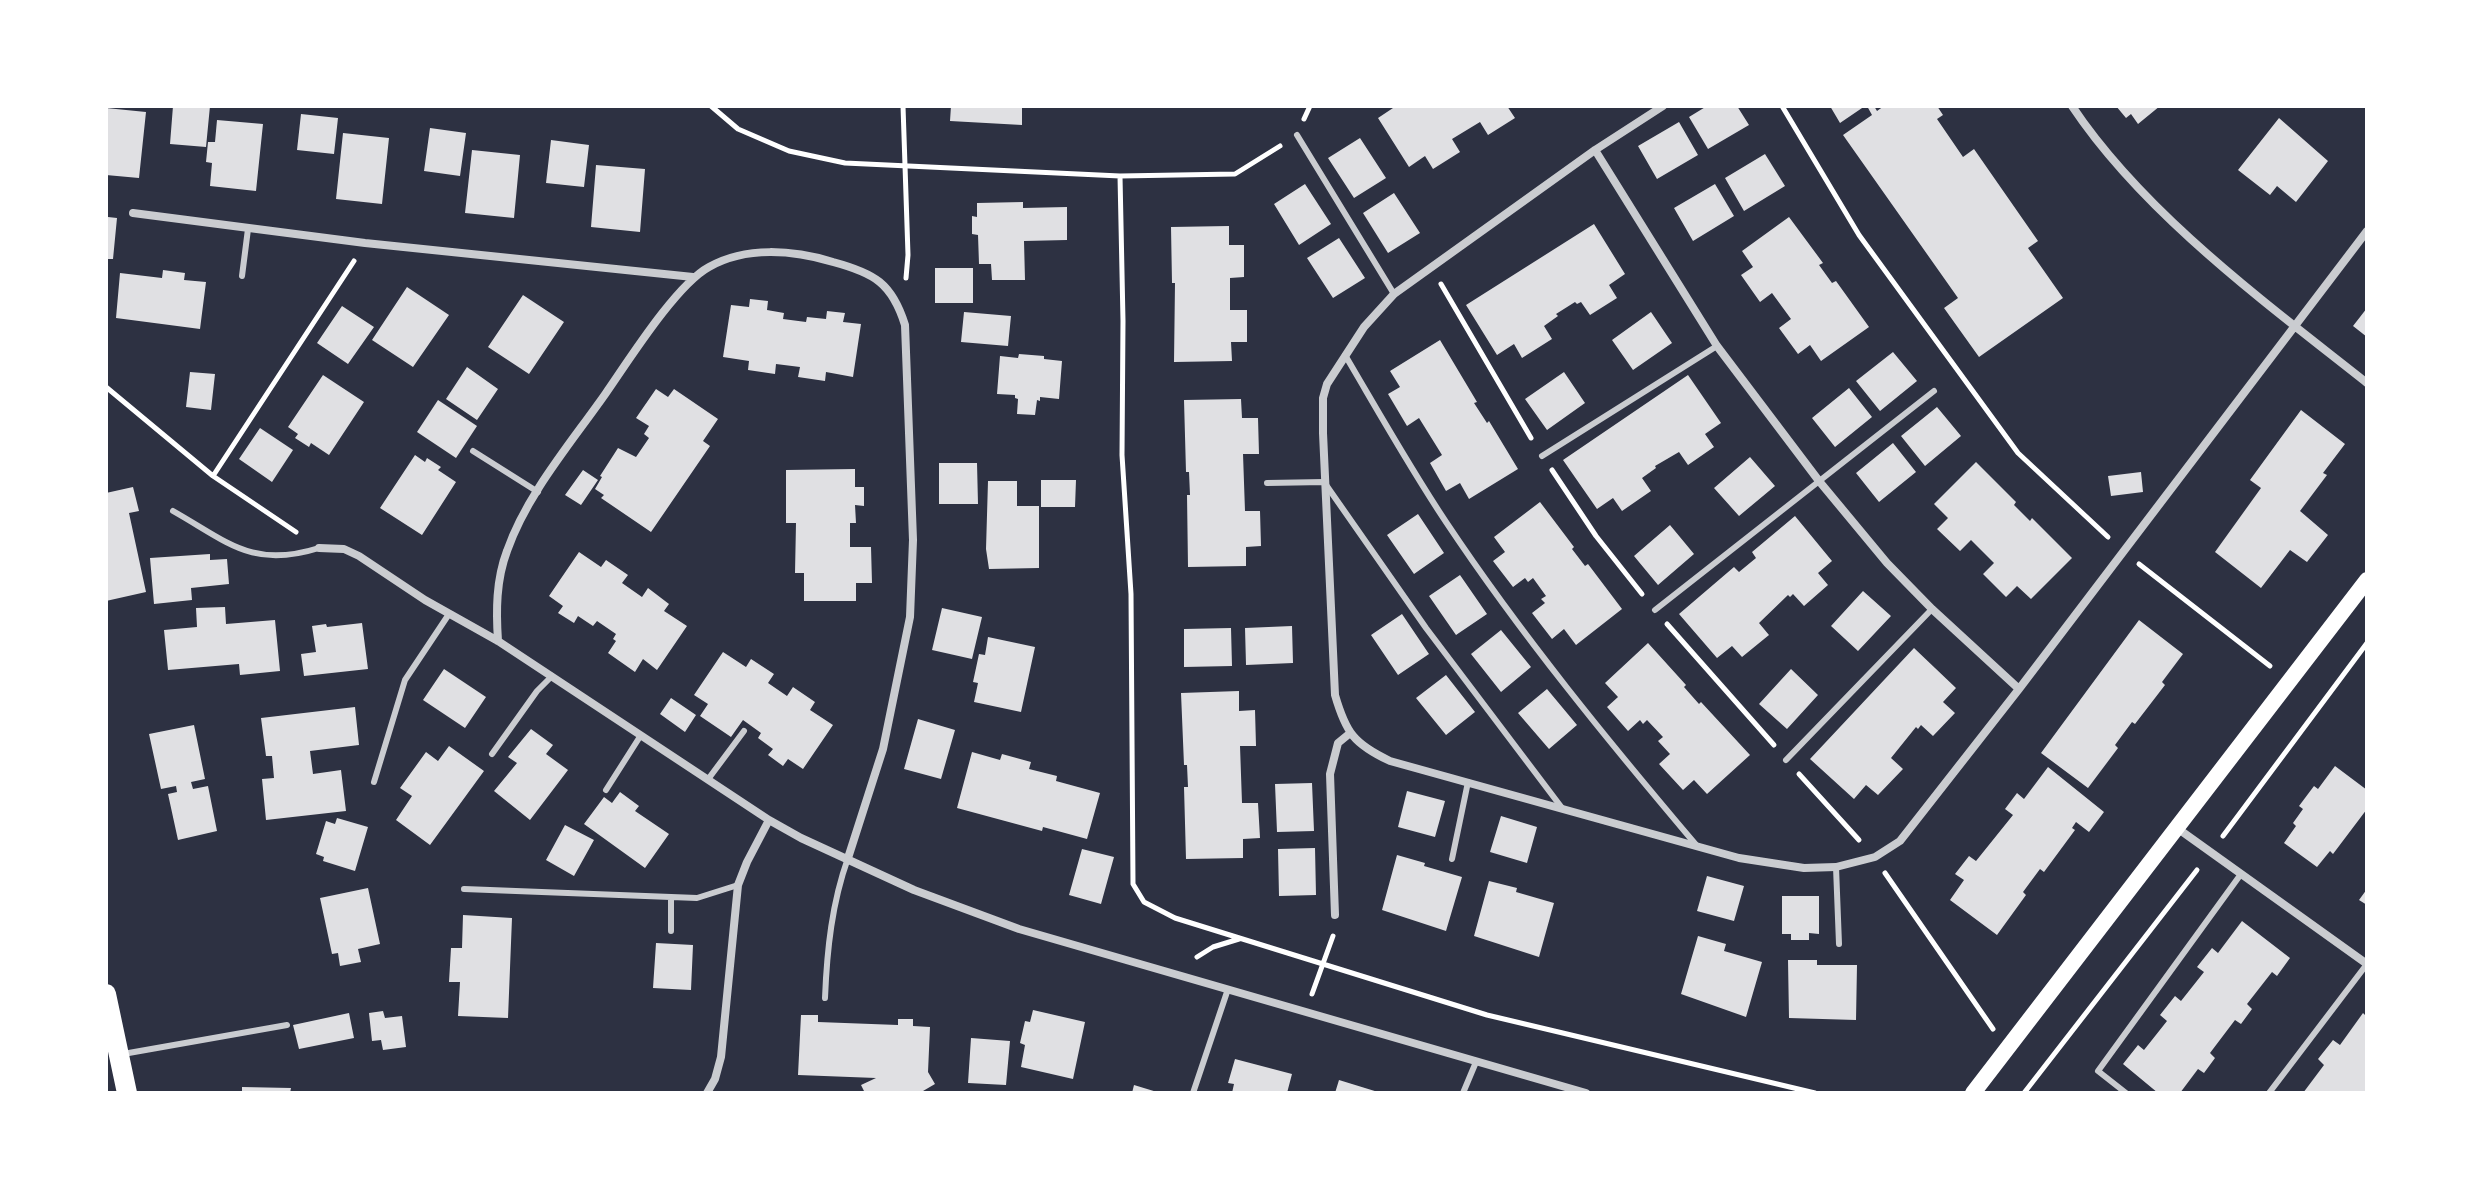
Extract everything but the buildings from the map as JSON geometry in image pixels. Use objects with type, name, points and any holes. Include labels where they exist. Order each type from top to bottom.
[{"type":"main road","points":[[1973,1093],[2367,580]]},
{"type":"main road","points":[[106,994],[127,1093]]},
{"type":"street","points":[[1663,106],[1595,150],[1394,294],[1364,327],[1327,384],[1323,398],[1324,482],[1335,695],[1349,734],[1362,746],[1390,761],[1739,858],[1804,868],[1836,867],[1875,857],[1894,846],[1913,828],[2367,231]]},
{"type":"street","points":[[2072,106],[2088,131],[2153,202],[2215,259],[2367,383]]},
{"type":"street","points":[[1595,150],[1717,346],[1819,481],[1887,563],[2019,689]]},
{"type":"street","points":[[133,213],[365,243],[693,277]]},
{"type":"street","points":[[498,641],[496,614],[501,570],[515,530],[643,339],[693,277],[720,261],[765,252],[817,257],[856,268],[877,279],[898,302],[905,325],[913,540],[910,617],[883,749],[848,858]]},
{"type":"street","points":[[319,548],[344,549],[359,556],[449,614],[498,641],[769,820],[914,890],[981,916],[1586,1093]]},
{"type":"street","points":[[1335,915],[1330,774],[1338,743],[1349,734]]},
{"type":"street","points":[[707,1093],[721,1057],[738,885],[769,820]]},
{"type":"street","points":[[2177,828],[2367,964]]},
{"type":"lane","points":[[1297,135],[1394,294]]},
{"type":"lane","points":[[242,276],[248,229]]},
{"type":"lane","points":[[1542,456],[1717,346]]},
{"type":"lane","points":[[1345,355],[1409,464],[1506,606],[1610,743],[1697,846]]},
{"type":"lane","points":[[1655,610],[1934,391]]},
{"type":"lane","points":[[473,451],[538,492]]},
{"type":"lane","points":[[1267,483],[1324,482],[1426,628],[1563,809]]},
{"type":"lane","points":[[173,511],[240,549],[261,556],[280,557],[319,548]]},
{"type":"lane","points":[[1786,760],[1932,609]]},
{"type":"lane","points":[[374,782],[405,680],[449,614]]},
{"type":"lane","points":[[492,754],[537,691],[552,676]]},
{"type":"lane","points":[[709,778],[744,731]]},
{"type":"lane","points":[[606,790],[641,735]]},
{"type":"lane","points":[[1452,859],[1468,782]]},
{"type":"lane","points":[[825,998],[832,917],[848,858]]},
{"type":"lane","points":[[1836,867],[1839,944]]},
{"type":"lane","points":[[2126,1093],[2098,1071],[2241,874]]},
{"type":"lane","points":[[464,889],[671,897],[711,896],[738,885]]},
{"type":"lane","points":[[671,897],[671,931]]},
{"type":"lane","points":[[2269,1093],[2367,964]]},
{"type":"lane","points":[[1193,1093],[1228,989]]},
{"type":"lane","points":[[119,1054],[287,1025]]},
{"type":"lane","points":[[1463,1093],[1476,1062]]},
{"type":"path","points":[[711,106],[738,129],[789,151],[845,163],[1120,176],[1235,174],[1297,135],[1310,106]]},
{"type":"path","points":[[898,302],[906,279],[908,255],[903,106]]},
{"type":"path","points":[[1782,106],[1859,235],[2018,453],[2124,553],[2290,681]]},
{"type":"path","points":[[1120,176],[1122,455],[1131,594],[1133,884],[1144,902],[1159,911],[1240,939],[1487,1015],[1815,1093]]},
{"type":"path","points":[[213,476],[365,243]]},
{"type":"path","points":[[1431,267],[1542,456],[1596,536],[1655,610],[1875,857],[1985,1020],[2010,1048]]},
{"type":"path","points":[[106,387],[213,476],[319,548]]},
{"type":"path","points":[[1305,1012],[1334,932],[1335,915]]},
{"type":"path","points":[[1173,973],[1213,947],[1240,939]]}]
